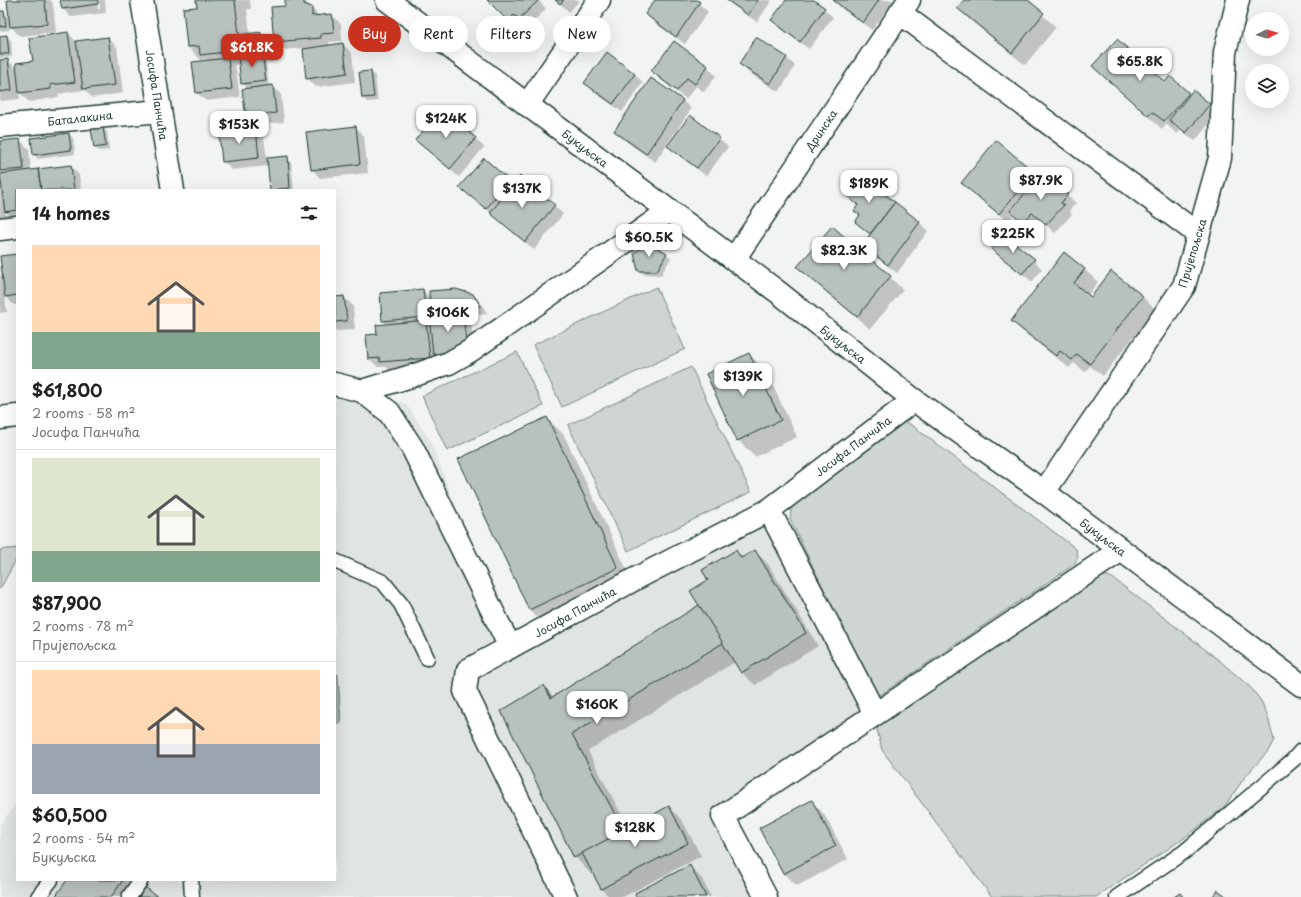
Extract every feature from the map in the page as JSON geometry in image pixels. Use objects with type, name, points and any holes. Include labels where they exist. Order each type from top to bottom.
[{"type":"street","name":"Јосифа Панчића","points":[[142,0],[173,189]]},
{"type":"street","name":"Букуљска","points":[[387,0],[778,292],[914,400],[1044,492],[1301,685]]},
{"type":"street","points":[[527,105],[599,0]]},
{"type":"street","name":"Пријепољска","points":[[1044,492],[1184,286],[1220,158],[1225,52],[1238,0]]},
{"type":"street","points":[[904,6],[1198,234]]},
{"type":"street","name":"Дринска","points":[[734,259],[904,6]]},
{"type":"street","name":"Баталакина","points":[[0,126],[160,111]]},
{"type":"street","points":[[362,391],[449,363],[470,350],[669,211]]},
{"type":"street","points":[[0,229],[16,227]]},
{"type":"street","points":[[336,384],[362,391],[388,412],[413,449],[510,647]]},
{"type":"street","name":"Јосифа Панчића","points":[[566,897],[466,691],[468,670],[635,579],[769,510],[914,400]]},
{"type":"street","points":[[0,418],[16,416]]},
{"type":"street","points":[[769,510],[875,714]]},
{"type":"street","points":[[766,897],[723,816],[1121,550]]},
{"type":"lane","points":[[336,561],[383,582],[401,604],[427,658]]},
{"type":"lane","points":[[1117,897],[1184,852],[1293,760],[1301,751]]},
{"type":"lane","points":[[38,897],[49,881]]},
{"type":"lane","points":[[129,897],[140,881]]},
{"type":"lane","points":[[191,881],[192,897]]},
{"type":"shaded area","points":[[656,287],[685,349],[562,407],[533,345]]},
{"type":"shaded area","points":[[517,352],[543,406],[447,451],[422,396]]},
{"type":"shaded area","points":[[691,367],[751,492],[628,551],[568,425]]},
{"type":"shaded area","points":[[336,375],[348,376],[362,391],[406,404],[431,442],[510,647],[769,510],[875,714],[723,816],[766,897],[0,897],[0,825],[16,803],[16,881],[336,881]]},
{"type":"shaded area","points":[[903,422],[910,424],[1070,544],[1076,549],[1078,557],[1075,563],[1069,568],[880,695],[874,694],[790,519],[791,510],[797,500]]},
{"type":"shaded area","points":[[16,548],[16,560],[0,589],[0,550]]},
{"type":"shaded area","points":[[1101,576],[1108,576],[1114,579],[1220,661],[1250,687],[1261,701],[1267,714],[1274,740],[1268,751],[1245,777],[1224,807],[1187,836],[1096,897],[992,897],[882,750],[877,729],[885,720]]},
{"type":"shaded area","points":[[338,674],[341,723],[336,724],[336,675]]},
{"type":"building","points":[[7,0],[45,0],[47,24],[10,27]]},
{"type":"building","points":[[60,0],[98,0],[98,4],[62,9]]},
{"type":"building","points":[[196,0],[235,0],[239,35],[261,32],[262,48],[200,55],[199,46],[187,47],[183,8],[197,7]]},
{"type":"building","points":[[285,0],[304,0],[304,4],[312,7],[312,16],[332,14],[334,33],[321,34],[321,38],[274,42],[271,7],[285,6]]},
{"type":"building","points":[[487,0],[539,0],[522,16],[503,16]]},
{"type":"building","points":[[555,0],[564,0],[560,4]]},
{"type":"building","points":[[655,0],[697,0],[700,2],[676,37],[645,14]]},
{"type":"building","points":[[727,0],[758,0],[748,15]]},
{"type":"building","points":[[786,0],[814,0],[825,8],[800,42],[771,20]]},
{"type":"building","points":[[833,0],[879,0],[863,23]]},
{"type":"building","points":[[964,0],[1028,0],[1044,13],[1012,53],[957,8]]},
{"type":"building","points":[[0,11],[4,11],[6,26],[0,27]]},
{"type":"building","points":[[68,32],[75,82],[50,85],[51,89],[19,93],[16,63],[33,61],[29,38]]},
{"type":"building","points":[[7,35],[9,54],[0,54],[0,36]]},
{"type":"building","points":[[108,37],[115,85],[83,89],[76,41]]},
{"type":"building","points":[[756,37],[787,57],[770,84],[739,64]]},
{"type":"building","points":[[1117,39],[1165,82],[1170,76],[1189,93],[1164,121],[1152,112],[1148,116],[1092,66]]},
{"type":"building","points":[[674,41],[708,66],[695,84],[687,78],[677,91],[651,71]]},
{"type":"building","points":[[343,43],[347,73],[306,79],[303,49]]},
{"type":"building","points":[[262,52],[266,81],[241,84],[238,55]]},
{"type":"building","points":[[607,52],[635,74],[613,104],[584,83]]},
{"type":"building","points":[[228,58],[232,89],[196,93],[192,62]]},
{"type":"building","points":[[8,59],[12,90],[0,92],[0,60]]},
{"type":"building","points":[[371,71],[374,97],[362,98],[359,72]]},
{"type":"building","points":[[651,78],[683,100],[646,154],[614,131]]},
{"type":"building","points":[[273,85],[276,113],[246,117],[242,89]]},
{"type":"building","points":[[1193,90],[1210,104],[1186,133],[1169,120]]},
{"type":"building","points":[[442,109],[476,138],[450,169],[415,140]]},
{"type":"building","points":[[690,115],[720,138],[697,168],[667,146]]},
{"type":"building","points":[[356,126],[360,164],[311,170],[306,132]]},
{"type":"building","points":[[103,127],[106,146],[94,148],[91,128]]},
{"type":"building","points":[[256,128],[259,158],[222,162],[219,132]]},
{"type":"building","points":[[69,133],[71,150],[33,155],[31,138]]},
{"type":"building","points":[[20,139],[24,169],[0,171],[0,141]]},
{"type":"building","points":[[996,140],[1034,172],[999,214],[961,183]]},
{"type":"building","points":[[288,156],[290,188],[270,189],[267,158]]},
{"type":"building","points":[[484,158],[509,180],[486,209],[459,187]]},
{"type":"building","points":[[71,165],[74,189],[41,189],[38,169]]},
{"type":"building","points":[[38,169],[41,189],[16,189],[16,210],[5,212],[0,174]]},
{"type":"building","points":[[1043,172],[1068,194],[1061,203],[1064,205],[1046,225],[1032,213],[1023,223],[1010,211]]},
{"type":"building","points":[[859,175],[895,202],[870,234],[855,222],[860,215],[854,211],[858,205],[844,194]]},
{"type":"building","points":[[520,176],[555,205],[525,242],[490,213]]},
{"type":"building","points":[[895,202],[920,222],[888,265],[862,245]]},
{"type":"building","points":[[832,226],[891,276],[857,317],[797,267]]},
{"type":"building","points":[[1003,234],[1035,259],[1022,274],[991,249]]},
{"type":"building","points":[[649,243],[667,253],[657,271],[638,271],[634,253]]},
{"type":"building","points":[[1064,252],[1085,269],[1074,283],[1091,297],[1111,271],[1143,296],[1090,364],[1077,354],[1072,360],[1060,351],[1056,356],[1011,321]]},
{"type":"building","points":[[16,254],[16,295],[5,297],[0,256]]},
{"type":"building","points":[[423,289],[426,317],[382,321],[380,293]]},
{"type":"building","points":[[456,289],[473,294],[481,306],[430,309],[429,291]]},
{"type":"building","points":[[344,296],[347,321],[336,322],[336,297]]},
{"type":"building","points":[[463,312],[467,351],[433,354],[429,315]]},
{"type":"building","points":[[426,320],[430,358],[380,362],[380,358],[368,359],[366,335],[377,334],[376,325]]},
{"type":"building","points":[[749,353],[781,420],[737,441],[706,374]]},
{"type":"building","points":[[547,417],[618,568],[529,610],[458,459]]},
{"type":"building","points":[[736,550],[741,558],[755,550],[806,633],[741,673],[690,591],[708,580],[702,570]]},
{"type":"building","points":[[699,605],[723,643],[572,734],[624,831],[574,858],[501,711],[544,685],[551,698]]},
{"type":"building","points":[[812,800],[836,846],[783,874],[759,828]]},
{"type":"building","points":[[669,806],[688,843],[601,889],[582,853]]},
{"type":"building","points":[[690,865],[706,897],[636,897],[635,893]]},
{"type":"building","points":[[66,881],[122,881],[111,897],[55,897]]},
{"type":"building","points":[[145,887],[158,897],[137,897]]},
{"type":"building","points":[[1218,890],[1227,897],[1212,897]]},
{"type":"building","points":[[1180,893],[1183,897],[1174,897]]}]
